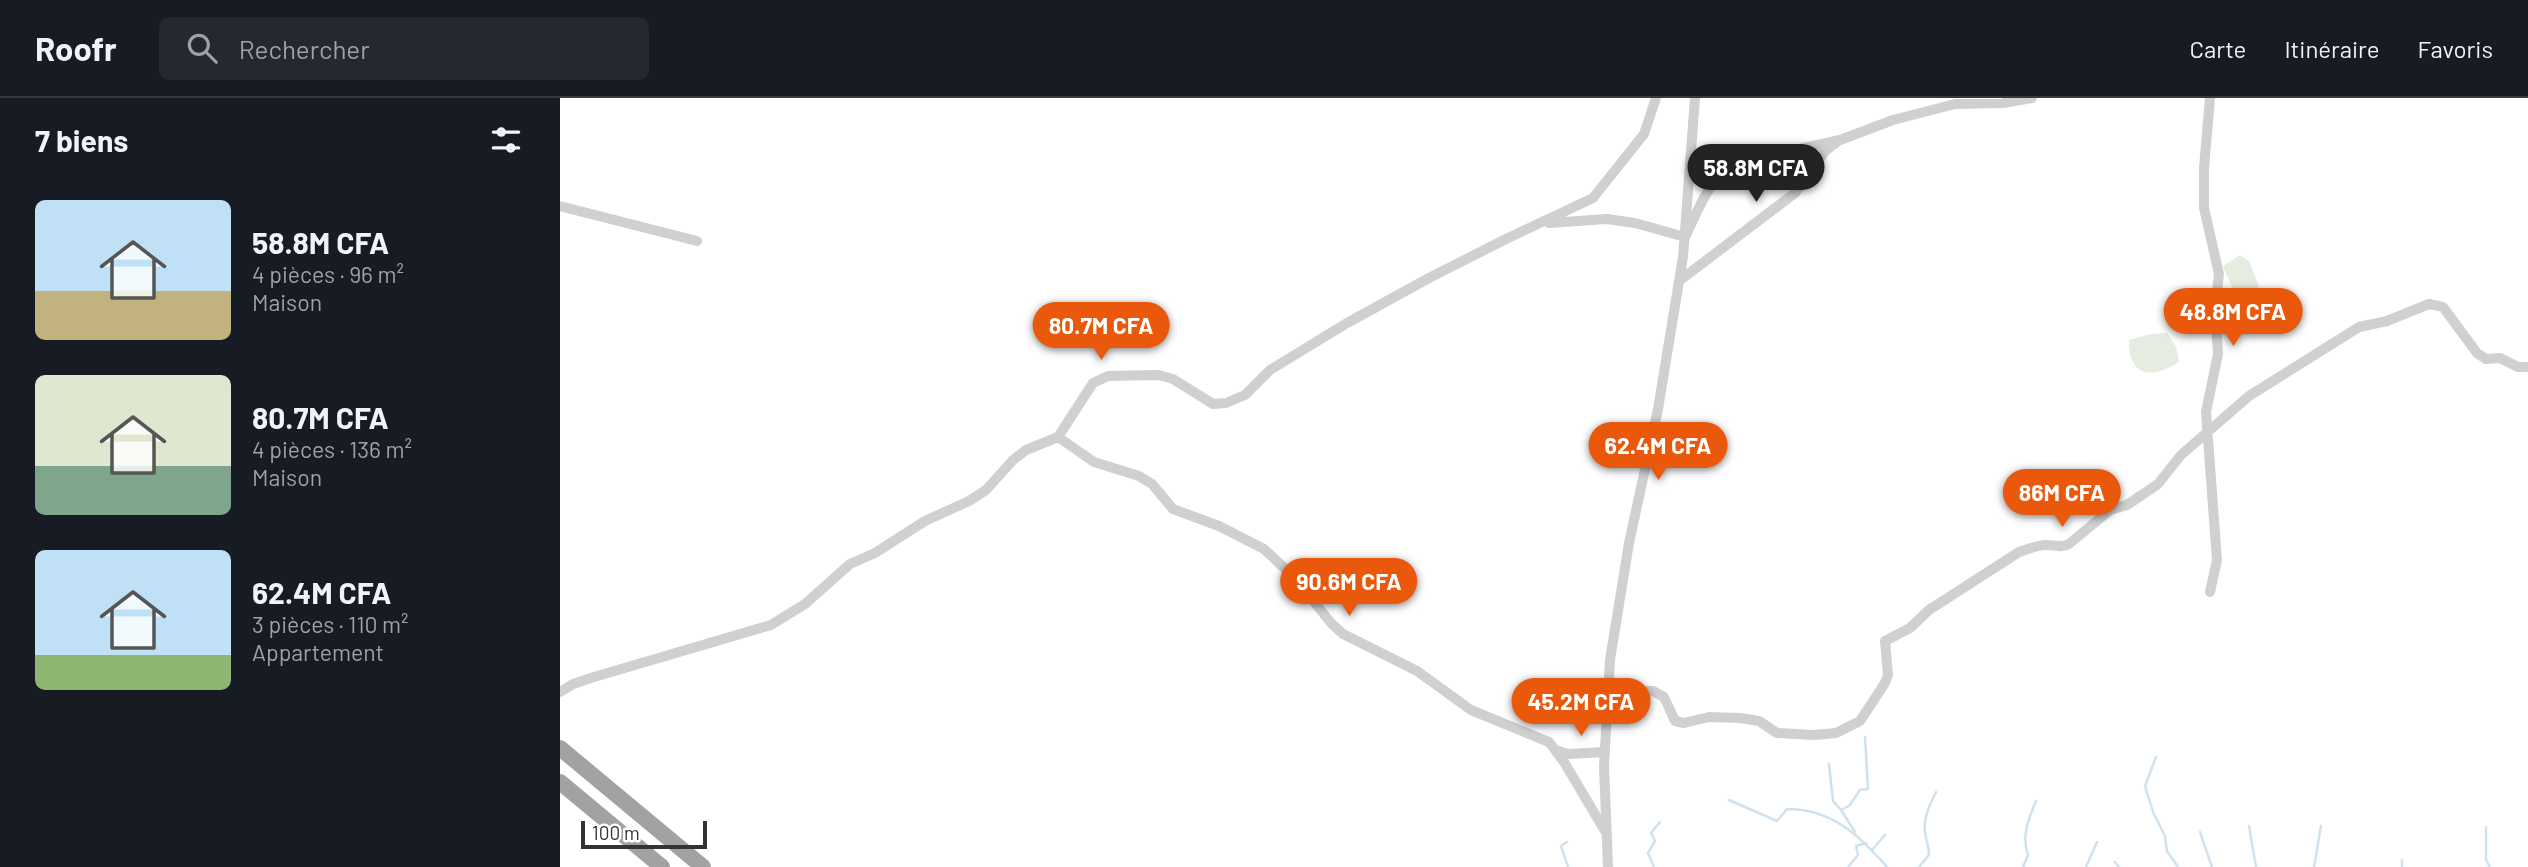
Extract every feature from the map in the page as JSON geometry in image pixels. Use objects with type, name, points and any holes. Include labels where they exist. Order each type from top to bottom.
[{"type":"highway","points":[[560,748],[703,867]]},
{"type":"highway","points":[[560,782],[662,867]]},
{"type":"street","points":[[560,692],[594,677],[771,625],[805,604],[850,564],[875,553],[925,521],[970,501],[986,490],[1013,460],[1026,450],[1058,436],[1093,383],[1108,376],[1158,374],[1174,379],[1213,404],[1245,395],[1270,370],[1347,323],[1465,259],[1593,198],[1644,134],[1656,98]]},
{"type":"street","points":[[1608,867],[1604,752],[1607,692],[1619,595],[1658,409],[1679,281],[1685,237],[1695,98]]},
{"type":"street","points":[[1685,237],[1712,183],[1729,166],[1840,140],[1893,120],[1955,104],[2003,103],[2032,98]]},
{"type":"street","points":[[2210,98],[2204,168],[2204,208],[2219,274],[2215,310],[2218,354],[2206,412],[2217,560],[2210,592]]},
{"type":"street","points":[[1679,281],[1795,193],[1825,151],[1840,140]]},
{"type":"street","points":[[560,206],[697,241]]},
{"type":"street","points":[[1542,223],[1608,219],[1635,223],[1685,237]]},
{"type":"street","points":[[1607,692],[1653,691],[1664,696],[1675,721],[1684,723],[1709,717],[1740,718],[1759,721],[1777,733],[1836,733],[1860,721],[1885,683],[1888,675],[1885,641],[1888,637],[1910,628],[1929,610],[2019,552],[2047,545],[2062,548],[2069,544],[2109,510],[2127,505],[2158,484],[2181,455],[2249,396],[2359,327],[2388,321],[2429,304],[2443,307],[2477,353],[2486,359],[2500,358],[2518,367],[2528,367]]},
{"type":"street","points":[[1058,436],[1094,462],[1139,476],[1152,484],[1173,509],[1219,526],[1264,549],[1295,578],[1343,634],[1417,671],[1471,710],[1549,742],[1605,832]]},
{"type":"street","points":[[1555,750],[1568,754],[1604,752]]},
{"type":"shaded area","points":[[2240,255],[2249,261],[2259,287],[2241,295],[2235,294],[2223,266]]},
{"type":"shaded area","points":[[2167,333],[2176,347],[2179,362],[2151,373],[2138,368],[2130,353],[2129,340]]},
{"type":"waterway","points":[[1855,832],[1841,810],[1849,806],[1860,790],[1868,789],[1865,737]]},
{"type":"waterway","points":[[2156,757],[2145,786],[2153,812],[2165,836],[2167,851],[2178,867]]},
{"type":"waterway","points":[[1829,764],[1833,801],[1841,810]]},
{"type":"waterway","points":[[1919,867],[1929,855],[1925,822],[1936,792]]},
{"type":"waterway","points":[[1729,800],[1777,821],[1787,809],[1803,810],[1831,819],[1866,844],[1887,867]]},
{"type":"waterway","points":[[2023,867],[2028,855],[2025,841],[2027,827],[2036,801]]},
{"type":"waterway","points":[[1654,867],[1648,853],[1655,841],[1651,833],[1660,822]]},
{"type":"waterway","points":[[2249,826],[2256,867]]},
{"type":"waterway","points":[[2314,867],[2321,826]]},
{"type":"waterway","points":[[2486,827],[2486,860],[2490,867]]},
{"type":"waterway","points":[[2200,832],[2212,867]]},
{"type":"waterway","points":[[1872,850],[1885,835]]},
{"type":"waterway","points":[[1567,842],[1561,846],[1568,867]]},
{"type":"waterway","points":[[2086,867],[2097,842]]},
{"type":"waterway","points":[[1848,867],[1858,855],[1856,846],[1866,843]]},
{"type":"waterway","points":[[2402,860],[2402,867]]},
{"type":"waterway","points":[[2115,862],[2119,867]]}]
